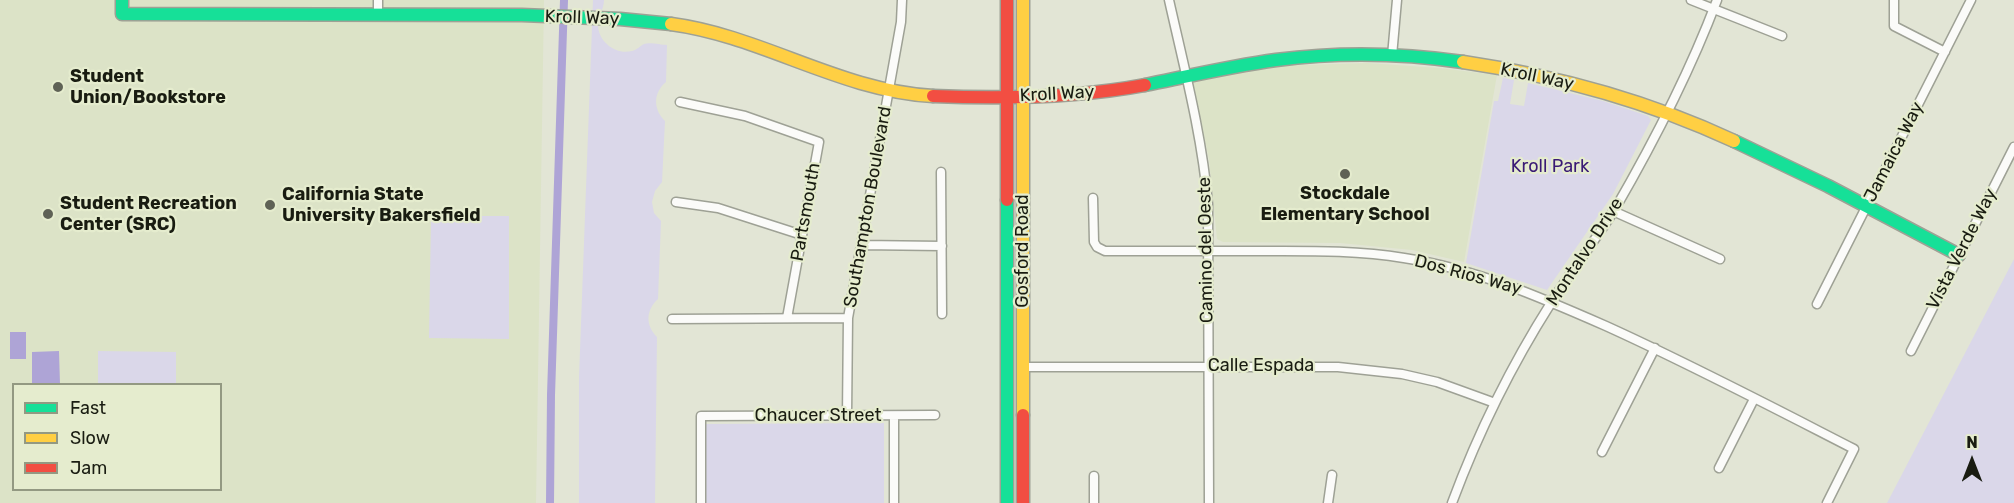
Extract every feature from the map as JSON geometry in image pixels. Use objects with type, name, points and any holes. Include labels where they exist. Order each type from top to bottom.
[{"type":"street","name":"Kroll Way","points":[[122,0],[122,14],[491,14],[630,20],[706,30],[753,44],[831,75],[889,91],[940,96],[1007,97],[1092,94],[1228,66],[1300,57],[1392,56],[1474,64],[1539,76],[1596,90],[1665,112],[1747,147],[1959,255]]},
{"type":"street","points":[[378,0],[378,14]]},
{"type":"street","name":"Southampton Boulevard","points":[[847,416],[848,318],[901,22],[902,0]]},
{"type":"street","name":"Gosford Road","points":[[1007,0],[1007,503]]},
{"type":"street","name":"Gosford Road","points":[[1023,0],[1023,503]]},
{"type":"street","name":"Camino del Oeste","points":[[1169,0],[1206,177],[1209,503]]},
{"type":"street","points":[[1392,56],[1397,0]]},
{"type":"street","points":[[1691,0],[1715,4],[1782,36]]},
{"type":"street","points":[[1894,0],[1894,26],[1945,52]]},
{"type":"street","name":"Jamaica Way","points":[[1817,303],[1971,0]]},
{"type":"street","name":"Montalvo Drive","points":[[1452,503],[1495,402],[1552,302],[1613,211],[1665,112],[1715,4]]},
{"type":"street","name":"Partsmouth","points":[[680,102],[745,116],[819,142],[787,318]]},
{"type":"street","name":"Vista Verde Way","points":[[1911,351],[2014,147]]},
{"type":"street","points":[[941,172],[942,314]]},
{"type":"street","name":"Dos Rios Way","points":[[1093,198],[1094,242],[1097,248],[1105,251],[1343,252],[1404,258],[1434,263],[1493,279],[1552,302],[1655,348],[1854,449],[1827,503]]},
{"type":"street","points":[[676,202],[718,208],[802,235]]},
{"type":"street","points":[[1613,211],[1720,259]]},
{"type":"street","points":[[861,245],[942,246]]},
{"type":"street","points":[[672,319],[848,318]]},
{"type":"street","points":[[1602,452],[1655,348]]},
{"type":"street","name":"Calle Espada","points":[[1023,367],[1338,366],[1370,369],[1437,382],[1495,402]]},
{"type":"street","points":[[1719,468],[1754,399]]},
{"type":"street","name":"Chaucer Street","points":[[701,503],[701,416],[935,416]]},
{"type":"street","points":[[894,416],[894,503]]},
{"type":"street","points":[[1328,503],[1332,475]]},
{"type":"street","points":[[1094,476],[1094,503]]},
{"type":"shaded area","name":"California State University Bakersfield","points":[[0,0],[544,0],[536,503],[0,503]]},
{"type":"shaded area","name":"Stockdale Elementary School","points":[[1368,63],[1497,75],[1464,262],[1412,250],[1340,243],[1223,242],[1217,239],[1209,160],[1193,81],[1271,66]]},
{"type":"shaded area","points":[[10,332],[26,332],[26,359],[10,359]]},
{"type":"shaded area","points":[[59,351],[60,383],[32,383],[32,352]]},
{"type":"green space","points":[[593,0],[604,0],[598,27],[605,43],[626,52],[646,43],[667,45],[666,82],[659,91],[656,101],[658,111],[665,121],[662,182],[655,191],[652,202],[654,213],[661,221],[658,299],[651,308],[648,318],[650,328],[657,337],[655,503],[579,503],[579,377]]},
{"type":"green space","name":"Kroll Park","points":[[1503,78],[1514,80],[1510,104],[1524,106],[1528,83],[1603,101],[1648,116],[1651,120],[1613,194],[1547,290],[1466,263],[1494,101],[1498,101]]},
{"type":"green space","points":[[431,216],[509,216],[509,339],[429,338]]},
{"type":"green space","points":[[2014,259],[2014,503],[1887,503]]},
{"type":"green space","points":[[98,351],[176,352],[176,383],[98,383]]},
{"type":"green space","points":[[884,423],[884,503],[706,503],[706,424]]},
{"type":"waterway","points":[[550,503],[551,395],[564,0]]},
{"type":"traffic: fast","points":[[122,0],[122,14],[522,15],[620,19],[671,24]]},
{"type":"traffic: fast","points":[[1145,85],[1260,62],[1299,57],[1393,55],[1463,62]]},
{"type":"traffic: fast","points":[[1734,141],[1828,186],[1959,255]]},
{"type":"traffic: fast","points":[[1007,200],[1007,503]]},
{"type":"traffic: slow","points":[[1023,0],[1023,415]]},
{"type":"traffic: slow","points":[[671,24],[705,30],[866,84],[899,92],[933,96]]},
{"type":"traffic: slow","points":[[1463,62],[1533,75],[1602,92],[1669,114],[1734,141]]},
{"type":"traffic: jam","points":[[1007,0],[1007,200]]},
{"type":"traffic: jam","points":[[933,96],[1040,96],[1093,93],[1145,85]]},
{"type":"traffic: jam","points":[[1023,415],[1023,503]]},
{"type":"place","name":"Student Union/Bookstore","points":[[58,87]]},
{"type":"place","name":"Stockdale Elementary School","points":[[1345,174]]},
{"type":"place","name":"California State University Bakersfield","points":[[270,205]]},
{"type":"place","name":"Student Recreation Center (SRC)","points":[[48,214]]}]
